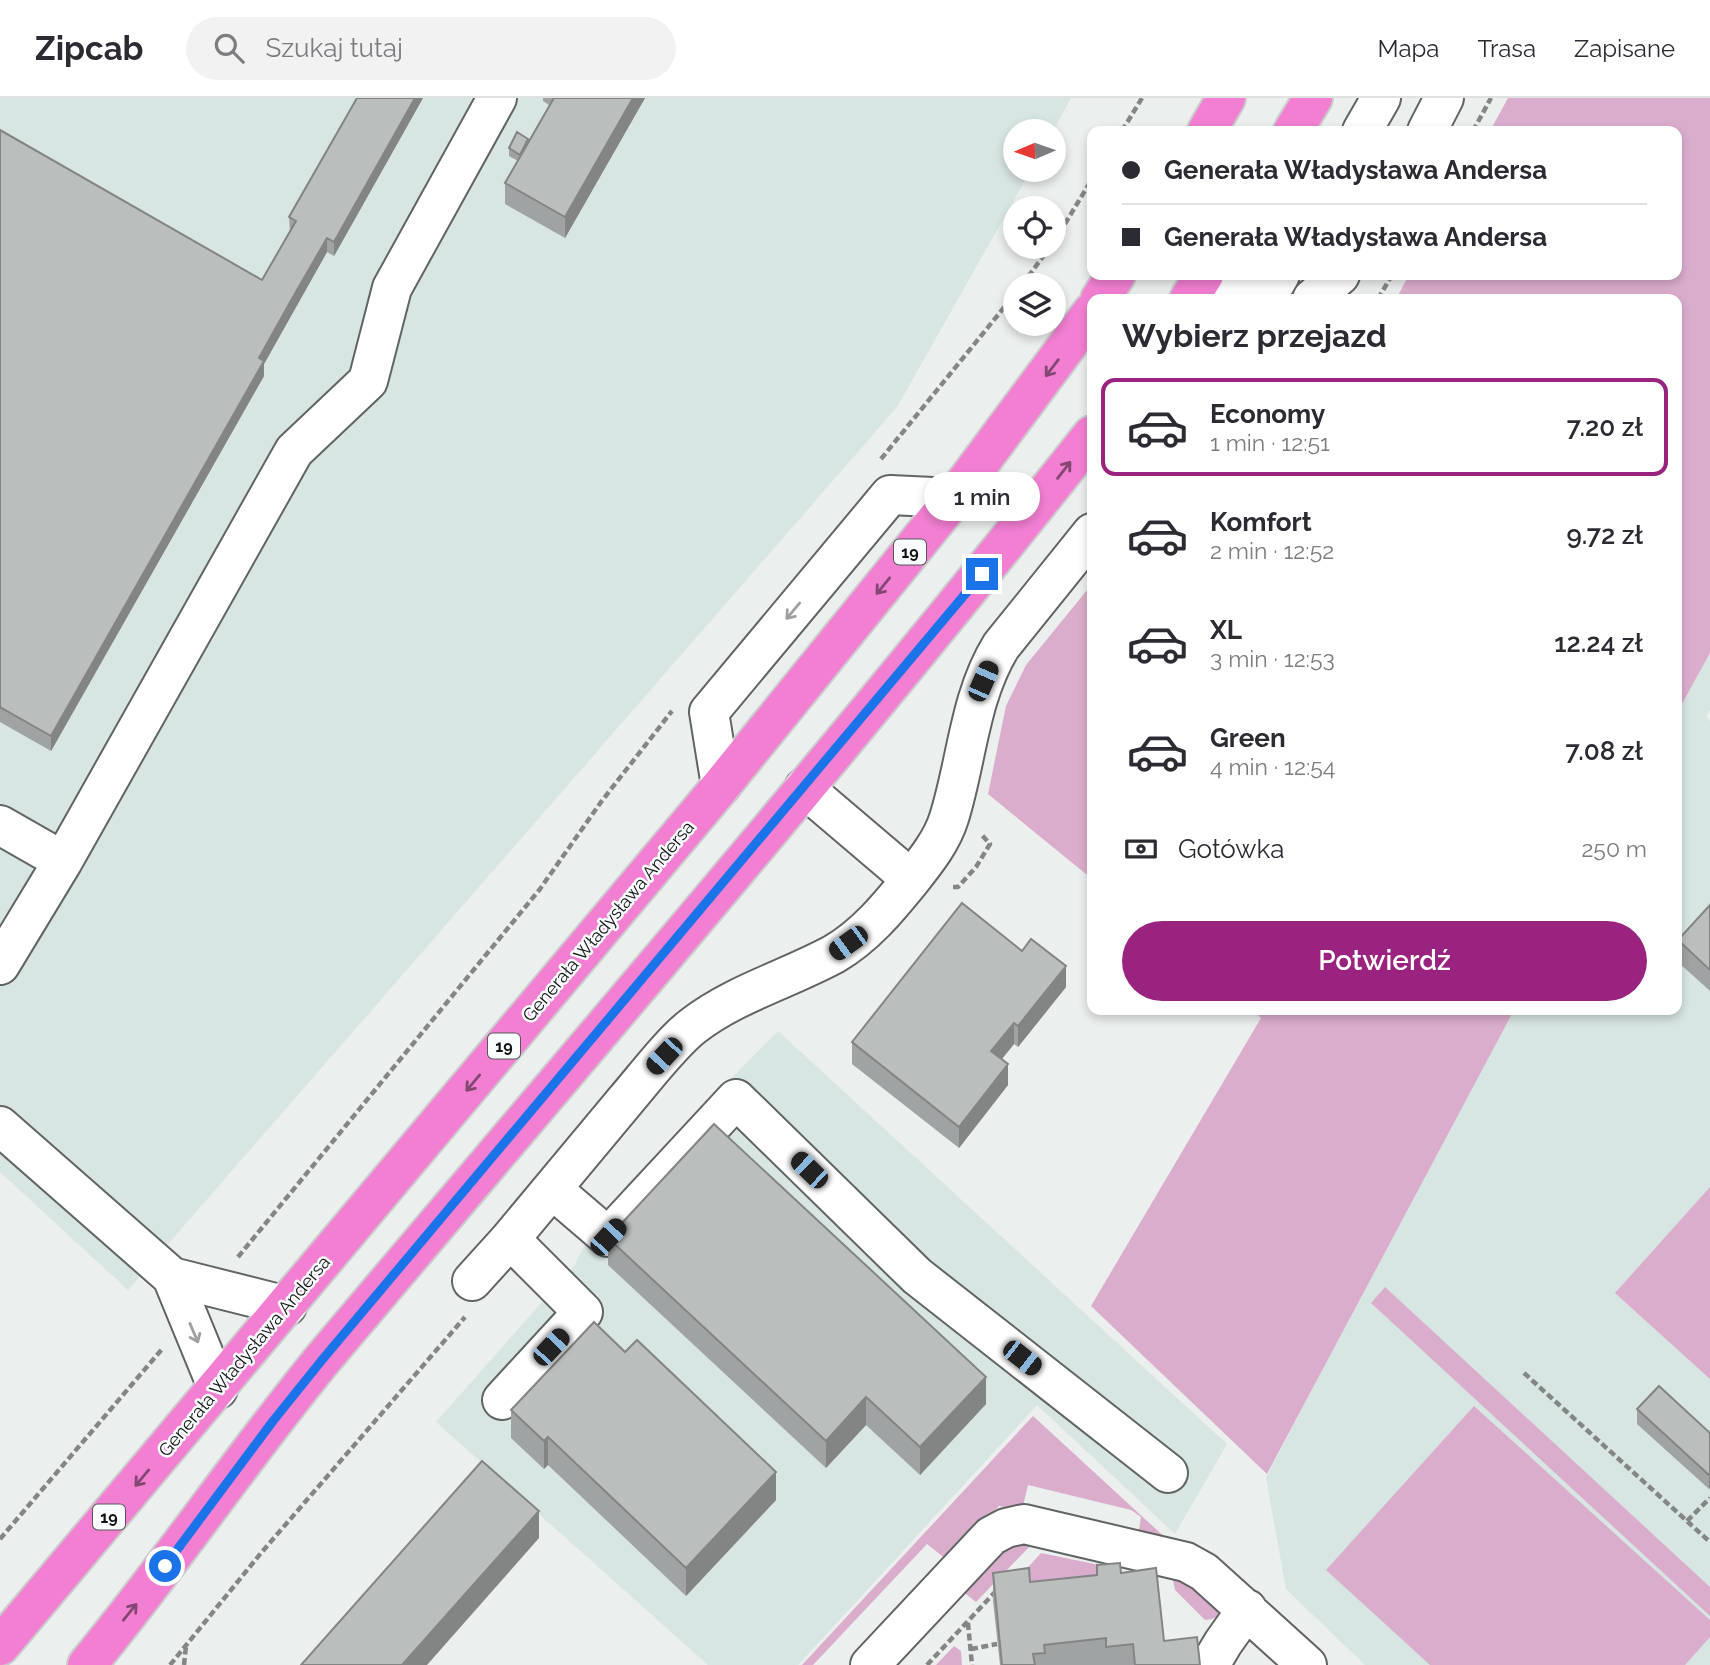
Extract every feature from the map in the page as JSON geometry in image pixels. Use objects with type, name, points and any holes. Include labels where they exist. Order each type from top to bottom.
[{"type":"highway","points":[[1210,126],[1226,98]]},
{"type":"highway","points":[[1296,126],[1313,98]]},
{"type":"highway","name":"Generała Władysława Andersa","points":[[0,1646],[721,786],[954,498],[1087,319]]},
{"type":"highway","points":[[87,1665],[135,1608],[314,1370],[804,788],[1087,441]]},
{"type":"street","points":[[0,965],[63,861],[294,451],[368,382],[392,288],[497,98]]},
{"type":"street","points":[[1365,126],[1381,98]]},
{"type":"street","points":[[1430,126],[1444,98]]},
{"type":"street","points":[[1318,294],[1334,280]]},
{"type":"street","points":[[1196,289],[1226,294]]},
{"type":"street","points":[[721,786],[709,712],[890,495],[954,498]]},
{"type":"street","points":[[470,1298],[510,1239],[691,1027],[726,1005],[835,953],[862,934],[911,879],[940,839],[949,818],[978,697],[991,662],[1087,539]]},
{"type":"street","points":[[804,788],[911,879]]},
{"type":"street","points":[[0,825],[63,861]]},
{"type":"street","points":[[552,1189],[608,1237],[736,1099],[917,1276],[1168,1473]]},
{"type":"street","points":[[0,1126],[172,1277],[218,1389]]},
{"type":"street","points":[[502,1400],[583,1312],[510,1239]]},
{"type":"street","points":[[172,1277],[287,1306]]},
{"type":"street","points":[[870,1665],[991,1536],[1006,1528],[1024,1524],[1186,1562],[1204,1572],[1307,1665]]},
{"type":"street","points":[[1210,1665],[1247,1609]]},
{"type":"path","points":[[1125,126],[1142,98]]},
{"type":"path","points":[[1476,126],[1491,98]]},
{"type":"path","points":[[1066,222],[1087,187]]},
{"type":"path","points":[[876,466],[1003,309]]},
{"type":"path","points":[[237,1258],[540,889],[601,802],[681,701]]},
{"type":"path","points":[[170,1665],[470,1298]]},
{"type":"path","points":[[0,1539],[166,1345]]},
{"type":"path","points":[[1524,1373],[1710,1542]]},
{"type":"path","points":[[1687,1521],[1710,1498]]},
{"type":"path","points":[[928,1665],[999,1587]]},
{"type":"path","points":[[990,1597],[1004,1595]]},
{"type":"path","points":[[968,1623],[972,1665]]},
{"type":"path","points":[[971,1649],[997,1644]]},
{"type":"path","points":[[184,1665],[187,1645]]},
{"type":"shaded area","points":[[0,98],[1071,98],[1060,119],[1003,119],[1003,182],[1024,182],[1016,196],[1003,196],[1003,220],[897,407],[128,1290],[0,1172]]},
{"type":"shaded area","points":[[1508,98],[1710,98],[1710,653],[1682,704],[1682,294],[1399,294],[1406,280],[1682,280],[1682,126],[1493,126]]},
{"type":"shaded area","points":[[1087,590],[1087,875],[988,794],[1006,706],[1026,665]]},
{"type":"shaded area","points":[[1710,653],[1710,710],[1706,717],[1710,721],[1710,1665],[1365,1665],[1286,1589],[1266,1478],[1436,1152],[1511,1015],[1682,1015],[1682,704]]},
{"type":"shaded area","points":[[1258,1015],[1511,1015],[1267,1474],[1091,1306],[1261,1018]]},
{"type":"shaded area","points":[[778,1031],[1227,1444],[1175,1534],[1037,1405],[798,1665],[708,1665],[436,1422],[574,1266],[595,1225],[629,1182]]},
{"type":"shaded area","points":[[1710,1187],[1710,1379],[1615,1293]]},
{"type":"shaded area","points":[[1385,1287],[1710,1587],[1710,1616],[1371,1303]]},
{"type":"shaded area","points":[[1474,1406],[1710,1620],[1710,1637],[1685,1665],[1430,1665],[1326,1570]]},
{"type":"shaded area","points":[[1033,1416],[1170,1542],[1138,1536],[1141,1517],[1131,1510],[1028,1485],[1022,1510],[999,1506],[947,1560],[927,1544],[813,1665],[802,1665]]},
{"type":"shaded area","points":[[1034,1542],[976,1602],[961,1590],[1001,1548]]},
{"type":"shaded area","points":[[1041,1553],[1109,1567],[1110,1575],[1024,1583],[1020,1576]]},
{"type":"shaded area","points":[[1171,1571],[1221,1606],[1216,1617],[1205,1620],[1175,1590]]},
{"type":"shaded area","points":[[954,1646],[961,1651],[962,1665],[936,1665]]},
{"type":"building","points":[[357,98],[415,98],[334,242],[327,238],[293,297],[259,358],[264,361],[51,736],[0,707],[0,130],[262,280],[296,221],[289,217]]},
{"type":"building","points":[[554,98],[633,98],[565,217],[505,183]]},
{"type":"building","points":[[517,132],[528,139],[520,155],[509,148]]},
{"type":"building","points":[[962,903],[1022,951],[1031,939],[1066,966],[1018,1026],[1014,1023],[991,1051],[1008,1064],[959,1127],[852,1042]]},
{"type":"building","points":[[1710,905],[1710,970],[1682,944],[1682,936]]},
{"type":"building","points":[[714,1124],[986,1377],[920,1447],[866,1397],[826,1441],[608,1238]]},
{"type":"building","points":[[594,1322],[625,1352],[637,1340],[776,1472],[686,1568],[548,1437],[544,1441],[511,1410]]},
{"type":"building","points":[[1659,1386],[1710,1433],[1709,1475],[1637,1409]]},
{"type":"building","points":[[482,1461],[539,1511],[402,1665],[301,1665]]},
{"type":"building","points":[[1120,1563],[1121,1573],[1156,1568],[1164,1641],[1197,1637],[1200,1665],[1135,1665],[1133,1644],[1106,1647],[1106,1638],[1044,1645],[1045,1653],[1033,1654],[1035,1665],[1002,1665],[993,1573],[1029,1568],[1030,1582],[1097,1575],[1097,1565]]},
{"type":"route","points":[[165,1566],[322,1360],[982,574]]}]
